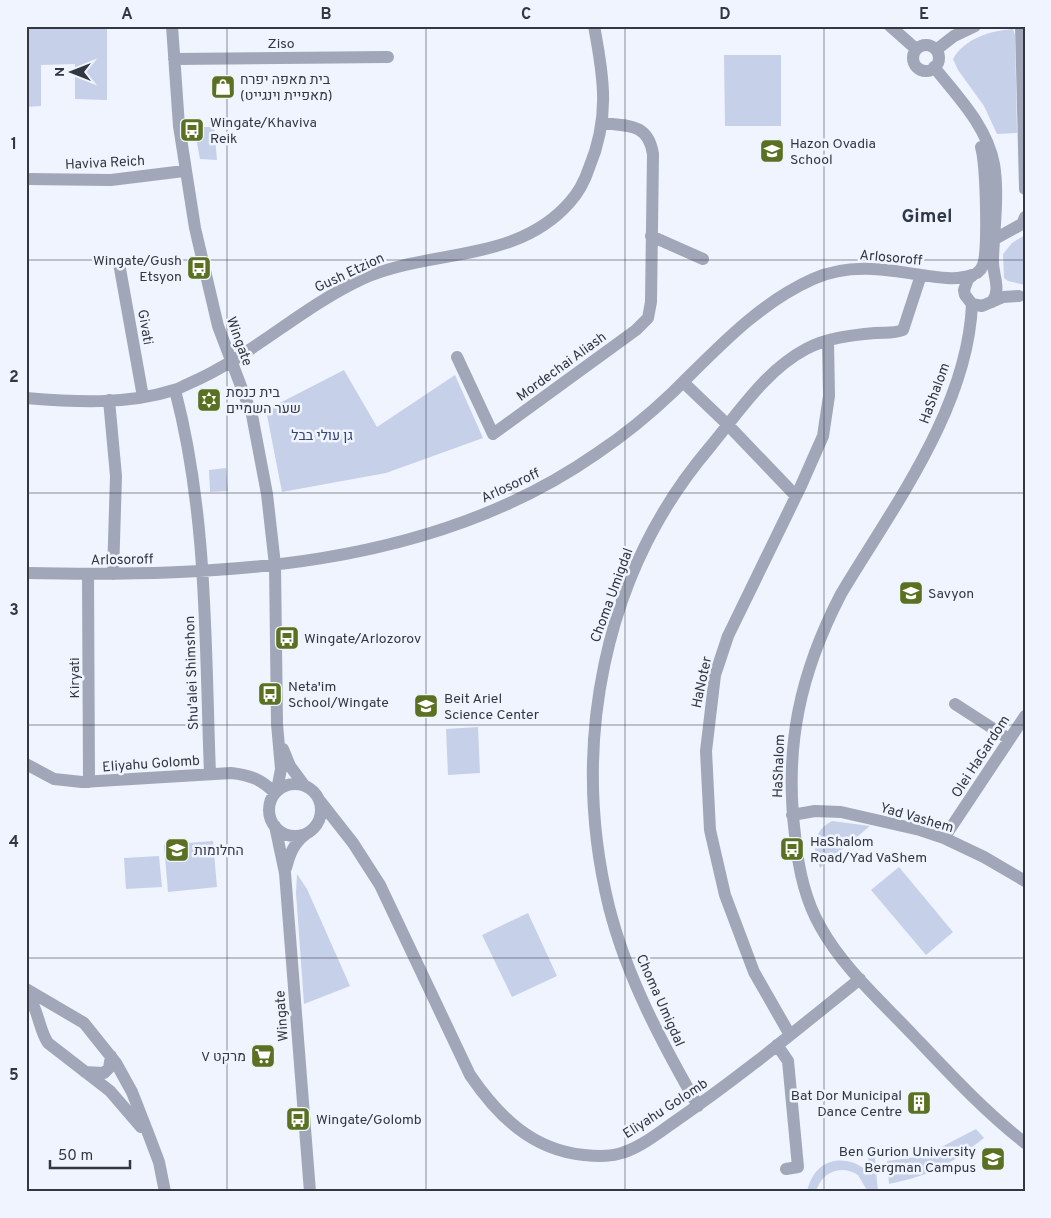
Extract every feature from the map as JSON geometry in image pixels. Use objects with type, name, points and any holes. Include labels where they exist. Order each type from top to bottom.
[{"type":"street","name":"Wingate","points":[[172,26],[184,171],[207,284],[232,362],[252,415],[260,449],[275,565],[277,724],[281,769],[276,792]]},
{"type":"street","name":"Gush Etzion","points":[[26,398],[77,402],[143,397],[175,390],[232,362],[315,305],[362,280],[389,269],[492,248],[517,240],[540,229],[557,216],[572,200],[584,180],[594,156],[602,123],[603,76],[594,26]]},
{"type":"street","points":[[890,26],[916,49]]},
{"type":"street","points":[[936,50],[954,36],[975,26]]},
{"type":"street","points":[[1021,26],[1025,189]]},
{"type":"street","points":[[916,49],[926,45],[936,50],[939,57],[934,68]]},
{"type":"street","points":[[916,49],[913,60],[917,66],[923,70],[934,68]]},
{"type":"street","name":"Ziso","points":[[174,59],[388,57]]},
{"type":"street","points":[[934,68],[974,118],[984,136],[994,163],[993,274],[998,292],[990,304]]},
{"type":"street","points":[[974,118],[982,151],[986,184],[984,262],[965,284],[968,299],[982,306],[1003,297],[1022,297]]},
{"type":"street","name":"Mordechai Aliash","points":[[457,357],[493,434],[636,330],[648,318],[652,302],[653,154],[651,142],[646,134],[637,128],[602,123]]},
{"type":"street","name":"Haviva Reich","points":[[26,179],[111,180],[184,171]]},
{"type":"street","points":[[993,240],[1022,224],[1025,217]]},
{"type":"street","points":[[651,236],[703,260]]},
{"type":"street","name":"Givati","points":[[119,263],[143,397]]},
{"type":"street","name":"Arlosoroff","points":[[26,573],[113,574],[202,571],[275,565],[321,559],[377,548],[476,517],[534,491],[597,454],[642,420],[749,319],[780,296],[816,277],[861,268],[940,278],[958,278],[974,274]]},
{"type":"street","points":[[974,274],[990,275],[997,284],[1022,297]]},
{"type":"street","name":"Choma Umigdal","points":[[698,1106],[665,1048],[642,999],[622,949],[600,866],[595,825],[592,754],[594,724],[605,655],[629,581],[641,554],[680,486],[728,425],[775,372],[807,348],[828,341],[875,333],[894,333],[903,330],[921,275]]},
{"type":"street","name":"Arlosoroff","points":[[940,278],[958,284],[968,299]]},
{"type":"street","name":"HaShalom","points":[[966,342],[968,299]]},
{"type":"street","name":"HaShalom","points":[[990,304],[976,318],[966,342],[957,378],[937,431],[827,622],[812,660],[799,702],[792,745],[790,793],[800,874],[808,902],[827,938],[860,979],[961,1085],[1025,1144]]},
{"type":"street","name":"HaNoter","points":[[790,1035],[754,972],[725,895],[710,830],[706,751],[715,676],[728,636],[823,436],[828,410],[830,382],[828,341]]},
{"type":"street","points":[[683,382],[728,425],[796,496]]},
{"type":"street","name":"Shu'alei Shimshon","points":[[175,390],[187,437],[195,481],[202,571],[210,774]]},
{"type":"street","points":[[109,400],[116,476],[113,574]]},
{"type":"street","name":"Kiryati","points":[[88,574],[89,782]]},
{"type":"street","points":[[955,704],[1009,738]]},
{"type":"street","name":"Wingate","points":[[277,724],[290,766],[304,785]]},
{"type":"street","name":"Olei HaGardom","points":[[944,838],[1009,738],[1023,724]]},
{"type":"street","name":"Eliyahu Golomb","points":[[26,764],[54,778],[89,782],[231,773],[256,777],[276,792]]},
{"type":"street","points":[[290,784],[304,785],[316,794],[320,801],[320,817],[309,832],[289,835],[275,826],[269,809],[276,792],[290,784]]},
{"type":"street","name":"Eliyahu Golomb","points":[[320,801],[353,842],[380,885],[470,1075],[486,1099],[503,1117],[525,1135],[545,1146],[570,1154],[596,1156],[617,1155],[635,1148],[698,1106],[860,979]]},
{"type":"street","name":"Yad Vashem","points":[[792,816],[821,811],[841,812],[920,830],[944,838],[984,857],[1025,881]]},
{"type":"street","name":"Wingate","points":[[275,826],[285,873],[310,1192]]},
{"type":"street","name":"Eliyahu Golomb","points":[[309,832],[331,829],[341,833],[353,842]]},
{"type":"street","name":"Wingate","points":[[285,873],[290,853],[297,841],[309,832]]},
{"type":"street","points":[[26,989],[84,1023],[111,1056],[132,1092],[159,1162],[163,1189]]},
{"type":"street","points":[[26,995],[32,1001],[42,1033],[48,1043],[110,1091],[148,1133]]},
{"type":"street","points":[[38,1019],[46,1008],[55,1006]]},
{"type":"street","points":[[777,1045],[788,1061],[797,1150],[798,1167],[786,1169]]},
{"type":"street","points":[[85,1072],[104,1074],[109,1068],[111,1056]]},
{"type":"street","name":"Wingate","points":[[302,1192],[306,1157]]},
{"type":"green space","points":[[26,26],[107,26],[107,100],[75,99],[75,64],[41,65],[41,106],[26,107]]},
{"type":"green space","points":[[1013,29],[1015,35],[1017,133],[997,134],[984,106],[958,70],[953,59],[964,46],[979,37]]},
{"type":"green space","points":[[724,55],[781,55],[781,126],[725,126]]},
{"type":"green space","points":[[194,127],[214,127],[217,160],[200,159]]},
{"type":"green space","points":[[1025,235],[1025,285],[1008,281],[1004,278],[1003,254],[1012,243]]},
{"type":"green space","name":"גן עולי בבל","points":[[344,370],[377,427],[455,375],[483,438],[386,473],[282,492],[266,410]]},
{"type":"green space","points":[[226,468],[228,491],[210,492],[209,470]]},
{"type":"green space","points":[[478,727],[480,773],[448,775],[446,729]]},
{"type":"green space","points":[[832,821],[870,826],[820,868],[815,847],[817,835],[825,825]]},
{"type":"green space","points":[[213,841],[217,887],[168,892],[164,845]]},
{"type":"green space","points":[[159,856],[162,887],[126,889],[124,858]]},
{"type":"green space","points":[[899,867],[953,932],[926,955],[871,890]]},
{"type":"green space","points":[[297,874],[307,889],[350,986],[304,1004],[296,893]]},
{"type":"green space","points":[[528,913],[557,976],[512,997],[482,935]]},
{"type":"green space","points":[[976,1129],[984,1138],[950,1162],[929,1173],[889,1184],[887,1161],[924,1156]]},
{"type":"green space","points":[[874,1148],[878,1192],[868,1192],[858,1175],[845,1170],[839,1170],[832,1172],[822,1179],[816,1192],[807,1192],[816,1172],[823,1165],[832,1162],[850,1162],[869,1172],[868,1149]]},
{"type":"place","name":"בית מאפה יפרח (מאפיית וינגייט)","points":[[223,87]]},
{"type":"place","name":"Wingate/Khaviva Reik","points":[[192,130]]},
{"type":"place","name":"Hazon Ovadia School","points":[[772,151]]},
{"type":"place","name":"Wingate/Gush Etsyon","points":[[199,268]]},
{"type":"place","name":"בית כנסת שער השמיים","points":[[209,400]]},
{"type":"place","name":"Savyon","points":[[911,593]]},
{"type":"place","name":"Wingate/Arlozorov","points":[[287,638]]},
{"type":"place","name":"Neta'im School/Wingate","points":[[270,694]]},
{"type":"place","name":"Beit Ariel Science Center","points":[[426,706]]},
{"type":"place","name":"HaShalom Road/Yad VaShem","points":[[792,849]]},
{"type":"place","name":"החלומות","points":[[177,850]]},
{"type":"place","name":"V מרקט","points":[[263,1056]]},
{"type":"place","name":"Bat Dor Municipal Dance Centre","points":[[919,1103]]},
{"type":"place","name":"Wingate/Golomb","points":[[298,1119]]},
{"type":"place","name":"Ben Gurion University Bergman Campus","points":[[993,1159]]},
{"type":"district","name":"Gimel","points":[[927,215]]}]
